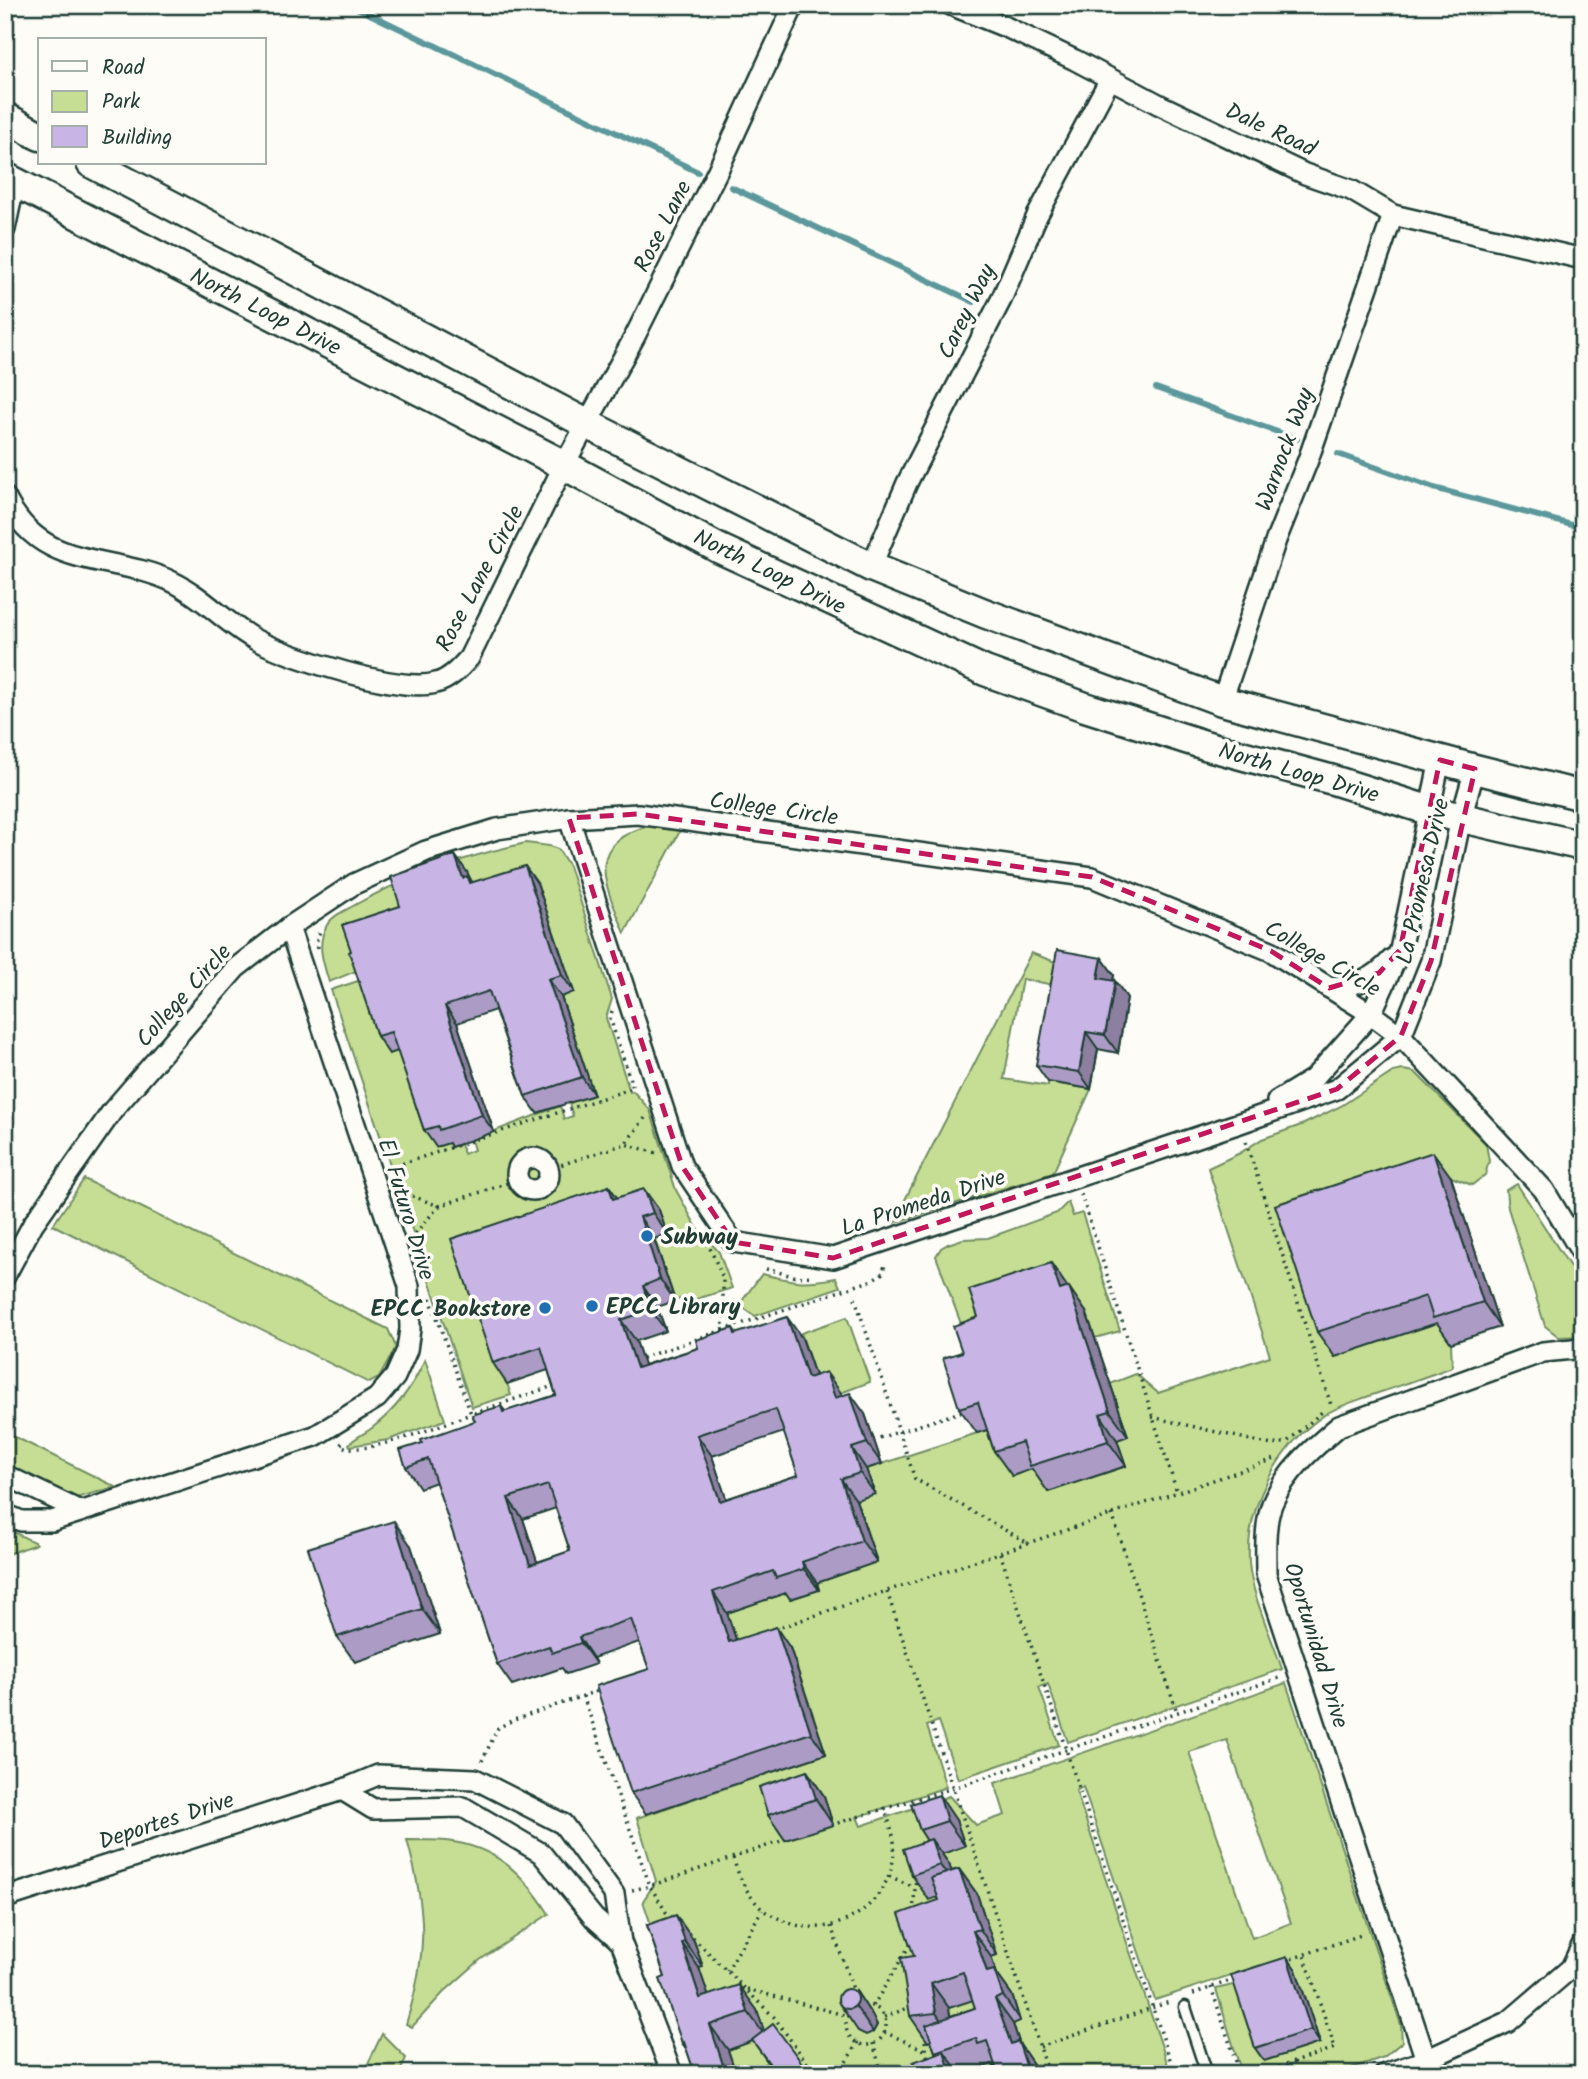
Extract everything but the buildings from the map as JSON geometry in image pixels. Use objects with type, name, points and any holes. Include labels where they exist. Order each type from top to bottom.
[{"type":"main road","points":[[5,117],[38,135]]},
{"type":"main road","name":"North Loop Drive","points":[[93,164],[587,424],[870,567],[984,613],[1222,701],[1583,796]]},
{"type":"main road","name":"North Loop Drive","points":[[10,179],[564,465],[718,548],[985,671],[1195,742],[1334,780],[1428,810],[1583,846]]},
{"type":"street","name":"Rose Lane","points":[[564,465],[634,338],[718,170],[794,5]]},
{"type":"street","name":"Dale Road","points":[[951,5],[1008,28],[1305,174],[1329,180],[1393,215],[1583,259]]},
{"type":"street","name":"Carey Way","points":[[870,567],[907,482],[1000,300],[1037,216],[1110,79]]},
{"type":"street","points":[[5,229],[10,179]]},
{"type":"street","name":"Warnock Way","points":[[1222,701],[1276,540],[1308,460],[1393,215]]},
{"type":"street","name":"Rose Lane Circle","points":[[5,497],[26,527],[45,543],[67,555],[141,570],[174,583],[256,640],[288,654],[370,677],[428,685],[449,677],[469,658],[564,465]]},
{"type":"street","name":"La Promesa Drive","points":[[1240,1123],[1313,1079],[1371,1014],[1400,950],[1440,760]]},
{"type":"street","name":"La Promesa Drive","points":[[1240,1123],[1337,1089],[1401,1036],[1431,961],[1461,818],[1475,769]]},
{"type":"street","name":"College Circle","points":[[5,1276],[33,1224],[113,1110],[236,968],[289,927],[354,884],[426,851],[497,829],[569,818],[638,814],[1092,877],[1270,951],[1371,1014],[1401,1036],[1544,1190],[1583,1255]]},
{"type":"street","name":"La Promeda Drive","points":[[569,818],[682,1166],[733,1242],[833,1258],[1240,1123]]},
{"type":"street","name":"El Futuro Drive","points":[[5,1514],[21,1521],[52,1521],[315,1436],[377,1398],[395,1377],[407,1350],[410,1329],[409,1286],[289,927]]},
{"type":"street","name":"La Promesa Drive","points":[[1329,988],[1361,982],[1379,973],[1400,950]]},
{"type":"street","points":[[517,1180],[526,1189],[537,1190],[546,1184],[548,1169]]},
{"type":"street","name":"Oportunidad Drive","points":[[1426,2060],[1266,1574],[1268,1525],[1272,1504],[1291,1474],[1336,1417],[1543,1352],[1583,1348]]},
{"type":"street","points":[[5,1475],[80,1511]]},
{"type":"street","name":"Deportes Drive","points":[[5,1898],[342,1790],[378,1774],[475,1779],[563,1824],[614,1894],[621,1942],[671,2074]]},
{"type":"street","name":"Deportes Drive","points":[[342,1790],[373,1809],[463,1807],[541,1853],[594,1918],[621,1942]]},
{"type":"street","points":[[1385,2074],[1426,2060],[1508,2022],[1571,1968],[1583,1943]]},
{"type":"lane","points":[[1185,2007],[1208,2074]]},
{"type":"path","points":[[318,957],[317,940],[322,928]]},
{"type":"path","points":[[612,1008],[610,1018],[633,1088],[640,1094]]},
{"type":"path","points":[[387,1168],[633,1088]]},
{"type":"path","points":[[625,1144],[646,1117]]},
{"type":"path","points":[[1240,1123],[1336,1417]]},
{"type":"path","points":[[548,1169],[625,1144],[658,1153]]},
{"type":"path","points":[[383,1158],[390,1179]]},
{"type":"path","points":[[1076,1177],[1177,1492]]},
{"type":"path","points":[[411,1238],[439,1206],[517,1180]]},
{"type":"path","points":[[398,1201],[394,1189],[439,1206]]},
{"type":"path","points":[[705,1237],[723,1278],[723,1330]]},
{"type":"path","points":[[642,1358],[870,1281],[883,1273],[886,1264],[882,1259]]},
{"type":"path","points":[[764,1268],[797,1277],[819,1276]]},
{"type":"path","points":[[426,1287],[471,1414]]},
{"type":"path","points":[[855,1298],[915,1479],[1028,1543]]},
{"type":"path","points":[[429,1310],[430,1299]]},
{"type":"path","points":[[345,1440],[340,1445],[346,1449],[375,1447],[561,1384]]},
{"type":"path","points":[[873,1440],[969,1410]]},
{"type":"path","points":[[1152,1417],[1272,1445],[1287,1442],[1324,1411],[1336,1417]]},
{"type":"path","points":[[774,1629],[1279,1458]]},
{"type":"path","points":[[1112,1514],[1177,1712]]},
{"type":"path","points":[[1000,1553],[1175,2074]]},
{"type":"path","points":[[886,1591],[1049,2074]]},
{"type":"path","points":[[821,1828],[953,1788],[1298,1672]]},
{"type":"path","points":[[475,1779],[498,1728],[607,1687]]},
{"type":"path","points":[[583,1696],[650,1886],[675,1921]]},
{"type":"path","points":[[938,1801],[943,1791]]},
{"type":"path","points":[[733,1857],[739,1880],[762,1910],[793,1925],[820,1928],[845,1922],[869,1906],[889,1876],[894,1853],[893,1834],[884,1807]]},
{"type":"path","points":[[614,1894],[650,1886],[796,1836]]},
{"type":"path","points":[[889,1876],[914,1887]]},
{"type":"path","points":[[913,1915],[916,1876]]},
{"type":"path","points":[[727,1971],[762,1910]]},
{"type":"path","points":[[831,1926],[859,2007]]},
{"type":"path","points":[[1281,1963],[1382,1927]]},
{"type":"path","points":[[684,1929],[774,2017],[815,2074]]},
{"type":"path","points":[[873,2006],[911,1942],[912,1952]]},
{"type":"path","points":[[1259,2074],[1335,2048],[1304,1955]]},
{"type":"path","points":[[1187,1996],[1246,1975]]},
{"type":"path","points":[[1211,1987],[1240,2074]]},
{"type":"path","points":[[745,1989],[848,2016]]},
{"type":"path","points":[[1040,2047],[1175,2000]]},
{"type":"path","points":[[866,2004],[881,2009],[887,2025],[880,2040],[865,2046],[850,2038],[845,2023],[852,2009],[859,2007],[866,2004]]},
{"type":"path","points":[[884,2017],[919,2004]]},
{"type":"path","points":[[923,2028],[929,2062]]},
{"type":"path","points":[[884,2032],[927,2051]]},
{"type":"path","points":[[839,2074],[858,2042]]},
{"type":"path","points":[[873,2043],[882,2074]]},
{"type":"path","points":[[1294,2062],[1298,2074]]},
{"type":"highlighted area","points":[[1440,760],[1475,769],[1431,961],[1401,1036],[1337,1089],[833,1258],[733,1242],[682,1166],[569,818],[638,814],[1092,877],[1271,951],[1329,988],[1379,973],[1400,950]]},
{"type":"green space","points":[[649,826],[680,831],[625,933],[606,883],[604,869],[607,855],[614,843]]},
{"type":"green space","points":[[526,843],[558,849],[569,866],[612,999],[606,1018],[630,1092],[633,1091],[650,1110],[676,1190],[697,1228],[719,1252],[732,1288],[690,1301],[688,1296],[675,1301],[654,1239],[466,1261],[511,1395],[472,1407],[331,990],[364,979],[403,1049],[451,1147],[460,1144],[464,1154],[474,1150],[471,1140],[560,1106],[564,1119],[573,1116],[569,1103],[593,1095],[561,997],[573,992],[475,896],[467,872],[361,969],[329,982],[322,953],[322,939],[327,925],[335,916],[394,885],[459,861]]},
{"type":"green space","points":[[1031,953],[1069,967],[1065,987],[1022,979],[1004,1079],[1091,1089],[1053,1173],[893,1223]]},
{"type":"green space","points":[[1393,1072],[1415,1072],[1486,1144],[1489,1161],[1485,1175],[1472,1185],[1451,1177],[1443,1321],[1451,1343],[1452,1367],[1328,1412],[1292,1444],[1268,1480],[1253,1520],[1249,1562],[1258,1602],[1282,1669],[1068,1742],[1048,1684],[1039,1687],[1059,1745],[958,1779],[938,1721],[927,1726],[946,1787],[857,1817],[861,1826],[949,1796],[976,1825],[1005,1815],[995,1783],[1286,1683],[1401,2025],[1402,2042],[1384,2057],[1334,2074],[1242,2074],[1216,1989],[1296,1970],[1261,1965],[1155,2000],[1083,1787],[1076,1791],[1171,2074],[701,2074],[643,1901],[656,1881],[637,1818],[826,1754],[744,1663],[727,1613],[780,1595],[787,1590],[791,1599],[819,1590],[815,1580],[825,1580],[877,1562],[850,1483],[866,1469],[996,1427],[1040,1467],[1048,1492],[1126,1466],[1117,1440],[1128,1436],[1110,1384],[1136,1374],[1158,1393],[1270,1356],[1208,1168],[1262,1139],[1304,1124],[1341,1106]],"holes":[[[1227,1740],[1291,1923],[1252,1938],[1189,1752]]]},
{"type":"green space","points":[[84,1179],[388,1329],[396,1347],[379,1378],[369,1383],[53,1225]]},
{"type":"green space","points":[[1517,1184],[1583,1287],[1583,1336],[1559,1337],[1545,1326],[1508,1208],[1506,1190]]},
{"type":"green space","points":[[1068,1202],[1073,1216],[1082,1213],[1120,1331],[1095,1338],[1087,1313],[971,1351],[936,1256],[941,1248],[963,1239],[988,1238],[1057,1213]]},
{"type":"green space","points":[[762,1274],[799,1281],[836,1278],[840,1287],[755,1316],[739,1305]]},
{"type":"green space","points":[[847,1317],[870,1382],[830,1397],[829,1417],[801,1333]]},
{"type":"green space","points":[[425,1359],[445,1420],[388,1440],[350,1446],[349,1444],[381,1421],[397,1405],[410,1388]]},
{"type":"green space","points":[[5,1432],[116,1487],[76,1498],[5,1465]]},
{"type":"green space","points":[[5,1528],[34,1542],[36,1544],[5,1555]]},
{"type":"green space","points":[[407,1840],[463,1844],[494,1856],[529,1886],[549,1914],[480,1960],[443,1993],[412,2027],[406,2024],[418,1975],[422,1932],[418,1889]]},
{"type":"green space","points":[[382,2034],[406,2058],[399,2074],[363,2074]]},
{"type":"waterway","points":[[351,5],[698,172]]},
{"type":"waterway","points":[[731,187],[974,302]]},
{"type":"waterway","points":[[1156,388],[1297,439]]},
{"type":"waterway","points":[[1338,454],[1434,488],[1583,528]]},
{"type":"place","name":"Subway","points":[[647,1236]]},
{"type":"place","name":"EPCC Library","points":[[592,1306]]},
{"type":"place","name":"EPCC Bookstore","points":[[545,1308]]}]
